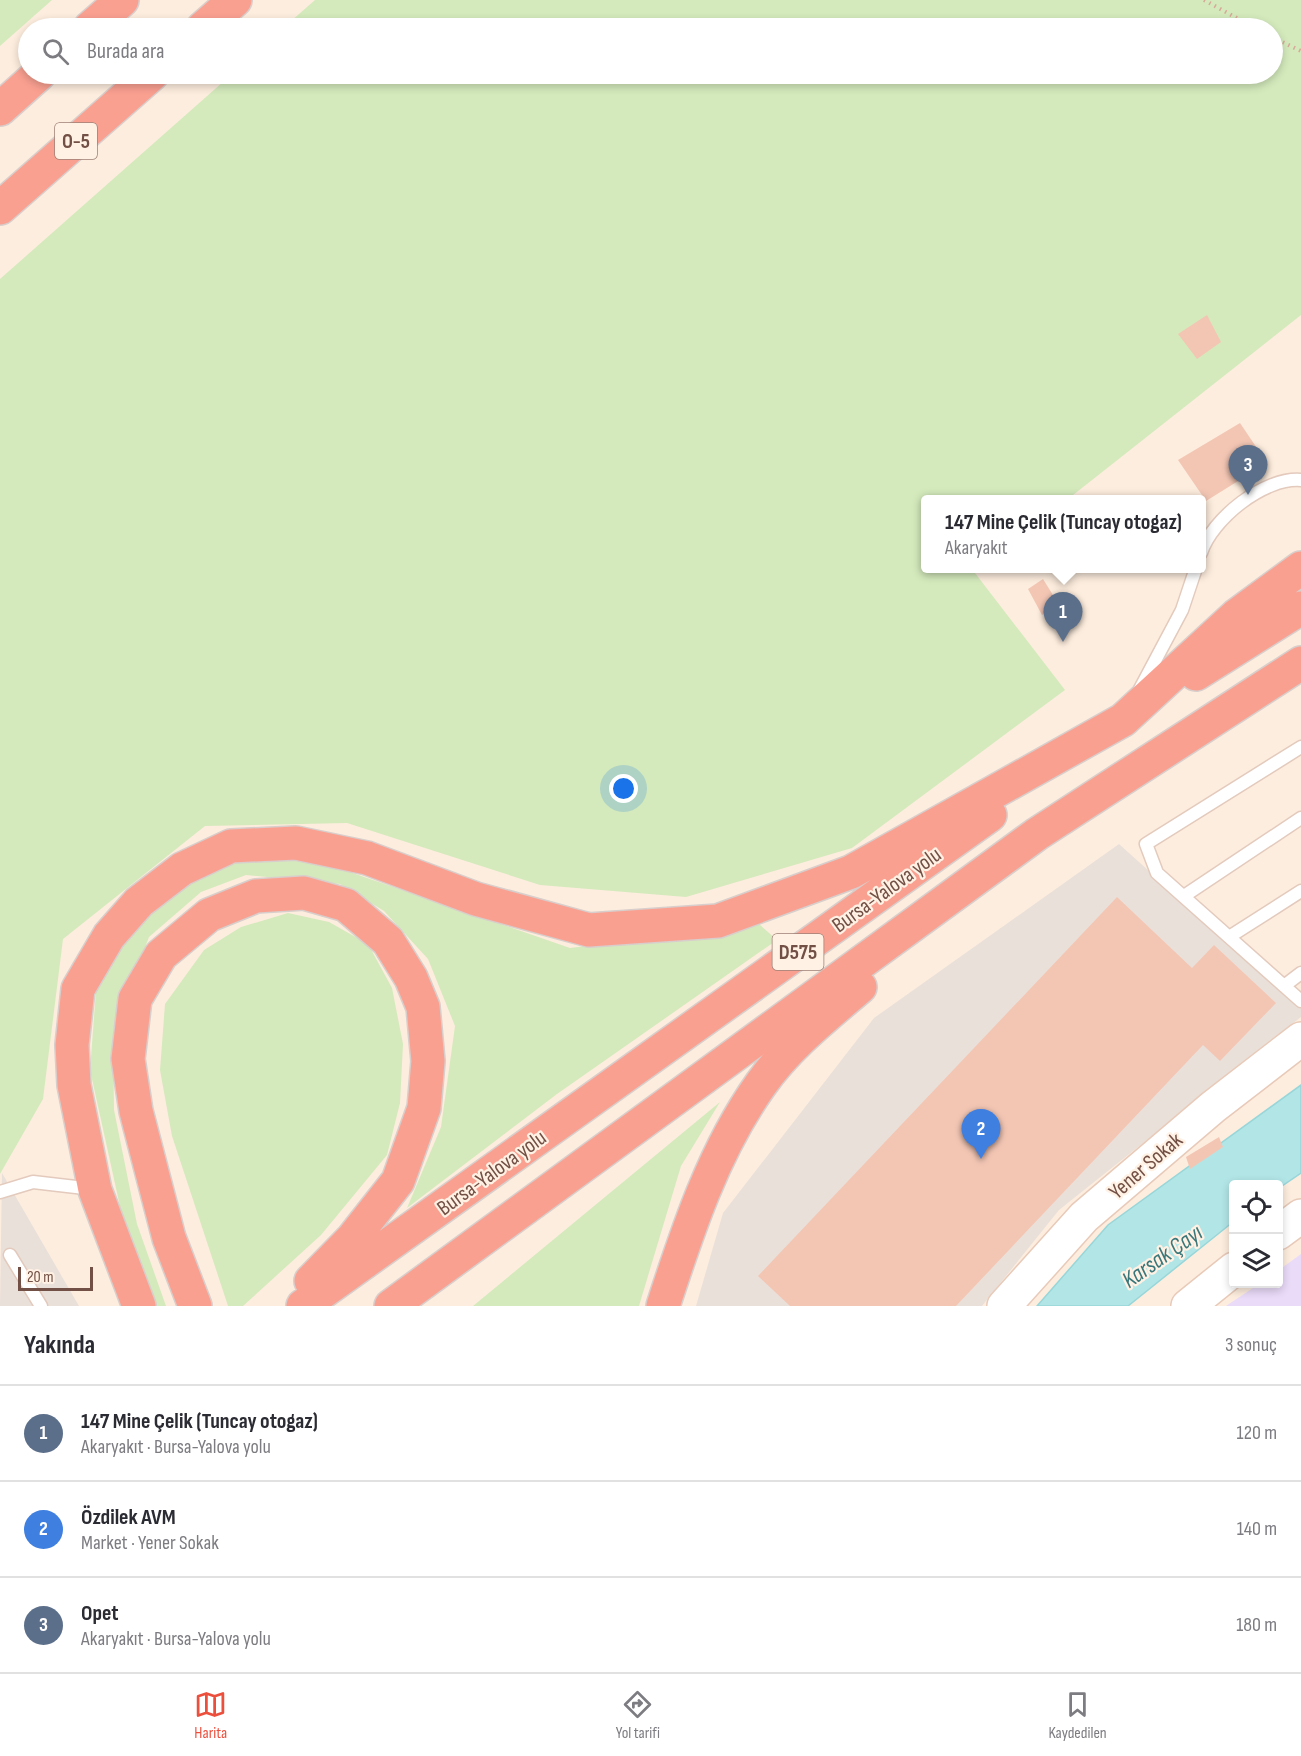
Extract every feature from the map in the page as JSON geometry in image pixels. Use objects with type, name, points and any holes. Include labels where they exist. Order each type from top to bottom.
[{"type":"highway","points":[[101,18],[122,0]]},
{"type":"highway","points":[[214,18],[235,0]]},
{"type":"highway","points":[[0,109],[28,84]]},
{"type":"highway","name":"O-5","points":[[0,208],[141,84]]},
{"type":"highway","points":[[139,1306],[95,1190],[74,1085],[72,1045],[78,989],[109,936],[139,902],[182,869],[231,846],[296,843],[367,858],[476,899],[590,930],[718,921],[851,872],[1123,720],[1238,615],[1301,568]]},
{"type":"highway","name":"Bursa-Yalova yolu","points":[[303,1306],[1123,720],[1301,608]]},
{"type":"highway","name":"Bursa-Yalova yolu","points":[[391,1306],[1037,834],[1301,663]]},
{"type":"highway","points":[[663,1306],[716,1160],[762,1083],[809,1030],[1037,834]]},
{"type":"highway","points":[[195,1306],[169,1238],[136,1111],[128,1059],[135,999],[161,955],[209,915],[256,896],[304,893],[346,905],[388,941],[411,978],[423,1007],[428,1061],[424,1108],[399,1181],[353,1238],[286,1306]]},
{"type":"street","name":"Yener Sokak","points":[[1004,1306],[1084,1218],[1213,1107],[1301,1039]]},
{"type":"street","points":[[1283,1229],[1301,1216]]},
{"type":"street","points":[[1188,1306],[1229,1272]]},
{"type":"lane","points":[[1206,538],[1248,495],[1292,479],[1301,480]]},
{"type":"lane","points":[[1123,720],[1182,610],[1194,573]]},
{"type":"lane","points":[[1301,747],[1146,844],[1157,873],[1301,1001]]},
{"type":"lane","points":[[1184,896],[1301,818]]},
{"type":"lane","points":[[1229,937],[1301,891]]},
{"type":"lane","points":[[1284,986],[1301,974]]},
{"type":"lane","points":[[0,1192],[33,1182],[95,1190]]},
{"type":"lane","points":[[10,1255],[42,1306]]},
{"type":"path","points":[[1204,0],[1237,18]]},
{"type":"path","points":[[1283,42],[1301,51]]},
{"type":"shaded area","points":[[1119,844],[1301,1008],[1301,1017],[1059,1210],[982,1306],[696,1306],[723,1213],[874,1018]]},
{"type":"shaded area","points":[[2,1173],[79,1306],[0,1306]]},
{"type":"shaded area","points":[[1301,1254],[1301,1306],[1226,1306],[1253,1288],[1283,1288],[1283,1267]]},
{"type":"green space","points":[[0,0],[52,0],[32,18],[18,18],[18,30],[0,46]]},
{"type":"green space","points":[[315,0],[1301,0],[1301,315],[1073,495],[921,495],[921,573],[975,573],[1065,690],[852,848],[686,897],[540,885],[347,823],[205,826],[63,939],[43,1099],[0,1174],[0,279],[221,84],[1283,84],[1283,18],[294,18]]},
{"type":"green space","points":[[309,858],[570,948],[759,924],[777,940],[557,1094],[407,1208],[441,1127],[455,1026],[428,959],[384,911],[340,884],[246,875],[201,892],[149,937],[113,1031],[114,1110],[137,1224],[166,1306],[153,1306],[123,1220],[90,1070],[96,991],[113,949],[188,876],[245,859]]},
{"type":"green space","points":[[288,913],[329,922],[368,944],[392,988],[403,1044],[400,1103],[387,1155],[321,1235],[243,1306],[228,1306],[172,1136],[160,1070],[165,1004],[204,950],[241,927]]},
{"type":"green space","points":[[720,1102],[681,1166],[639,1306],[473,1306]]},
{"type":"water","name":"Karsak Çayı","points":[[1301,1085],[1301,1173],[1283,1185],[1283,1180],[1229,1180],[1229,1225],[1128,1306],[1037,1306],[1108,1225]]},
{"type":"building","points":[[1207,315],[1221,342],[1197,359],[1178,334]]},
{"type":"building","points":[[1240,423],[1267,463],[1206,501],[1206,495],[1202,495],[1178,460]]},
{"type":"building","points":[[1043,579],[1058,603],[1042,615],[1028,589]]},
{"type":"building","points":[[1117,897],[1192,968],[1214,945],[1276,1003],[1220,1061],[1203,1045],[956,1306],[790,1306],[758,1276]]},
{"type":"building","points":[[1219,1137],[1223,1147],[1190,1169],[1186,1157]]},
{"type":"place","name":"Opet","points":[[1248,495]]},
{"type":"place","name":"147 Mine Çelik (Tuncay otogaz)","points":[[1063,642]]},
{"type":"place","name":"Özdilek AVM","points":[[981,1159]]}]
